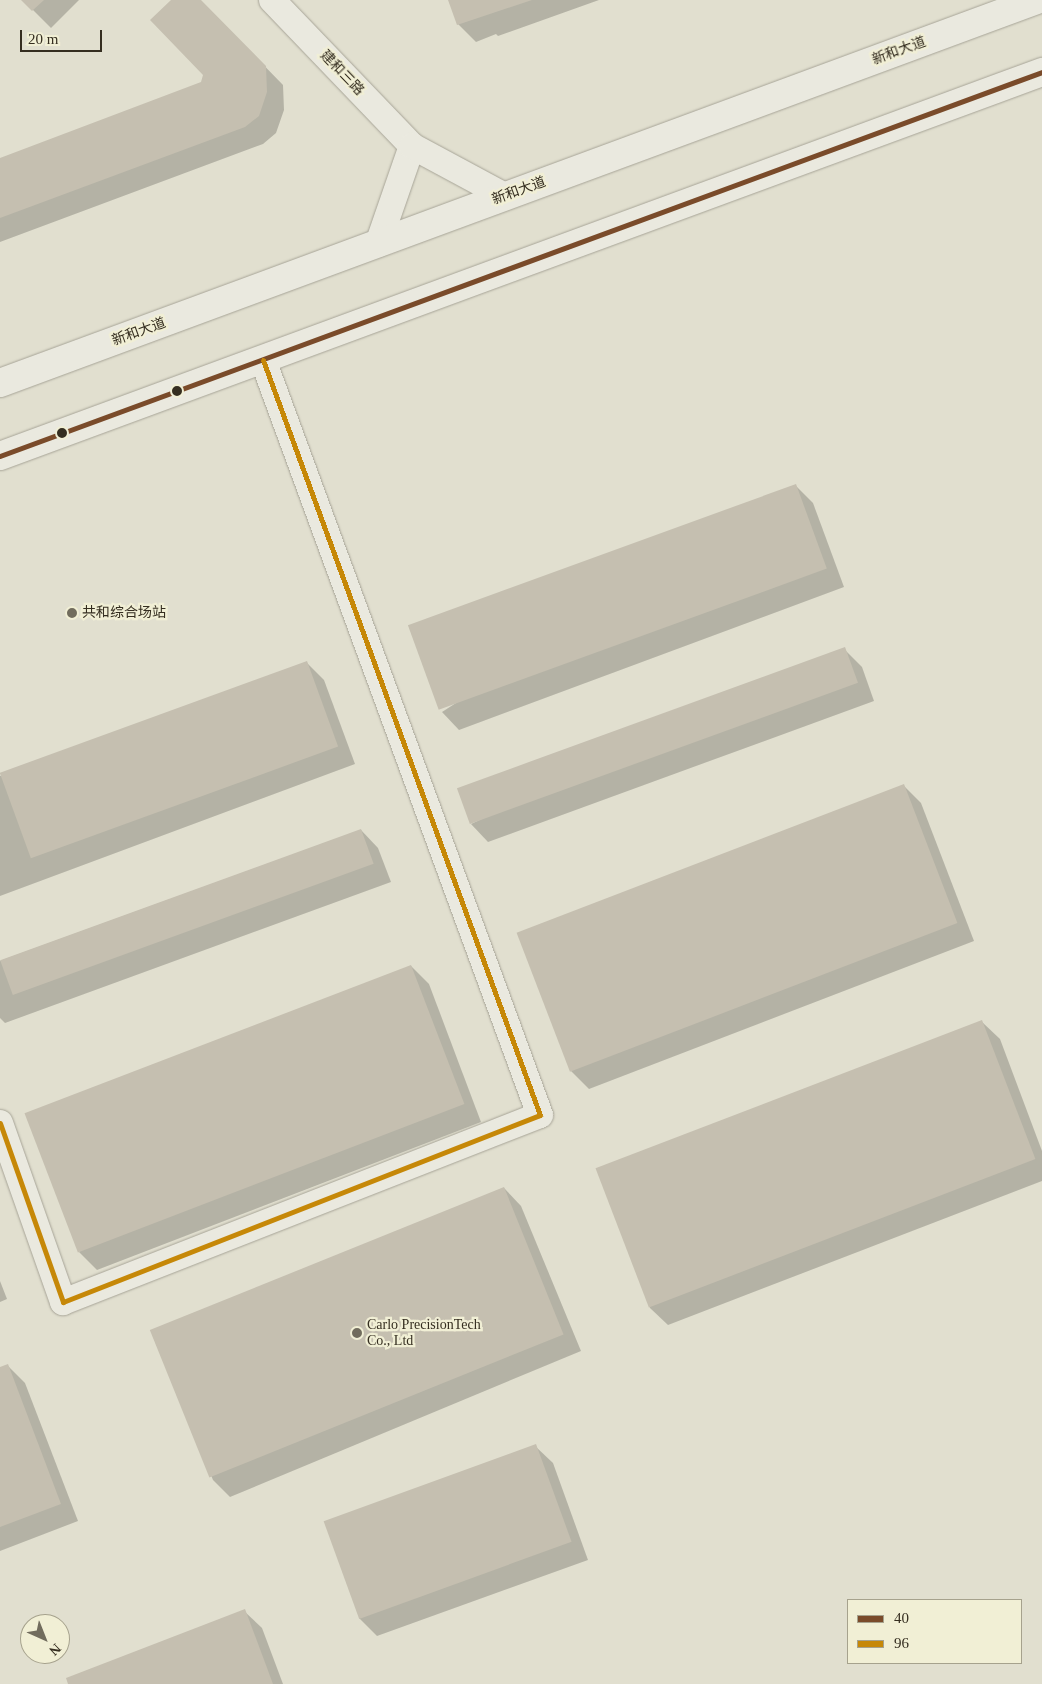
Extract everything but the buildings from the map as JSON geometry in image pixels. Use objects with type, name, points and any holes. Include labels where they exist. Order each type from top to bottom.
[{"type":"main road","name":"新和大道","points":[[0,383],[1037,0]]},
{"type":"main road","points":[[0,456],[1042,72]]},
{"type":"street","name":"建和三路","points":[[272,0],[412,146],[505,196]]},
{"type":"street","points":[[378,244],[412,146]]},
{"type":"street","points":[[0,1123],[63,1302],[540,1115],[263,360]]},
{"type":"transit line","name":"40","points":[[0,456],[1042,72]]},
{"type":"transit line","name":"96","points":[[0,1123],[63,1302],[540,1115],[263,360]]},
{"type":"place","name":"共和综合场站","points":[[72,613]]},
{"type":"place","name":"Carlo PrecisionTech Co., Ltd","points":[[357,1333]]}]
